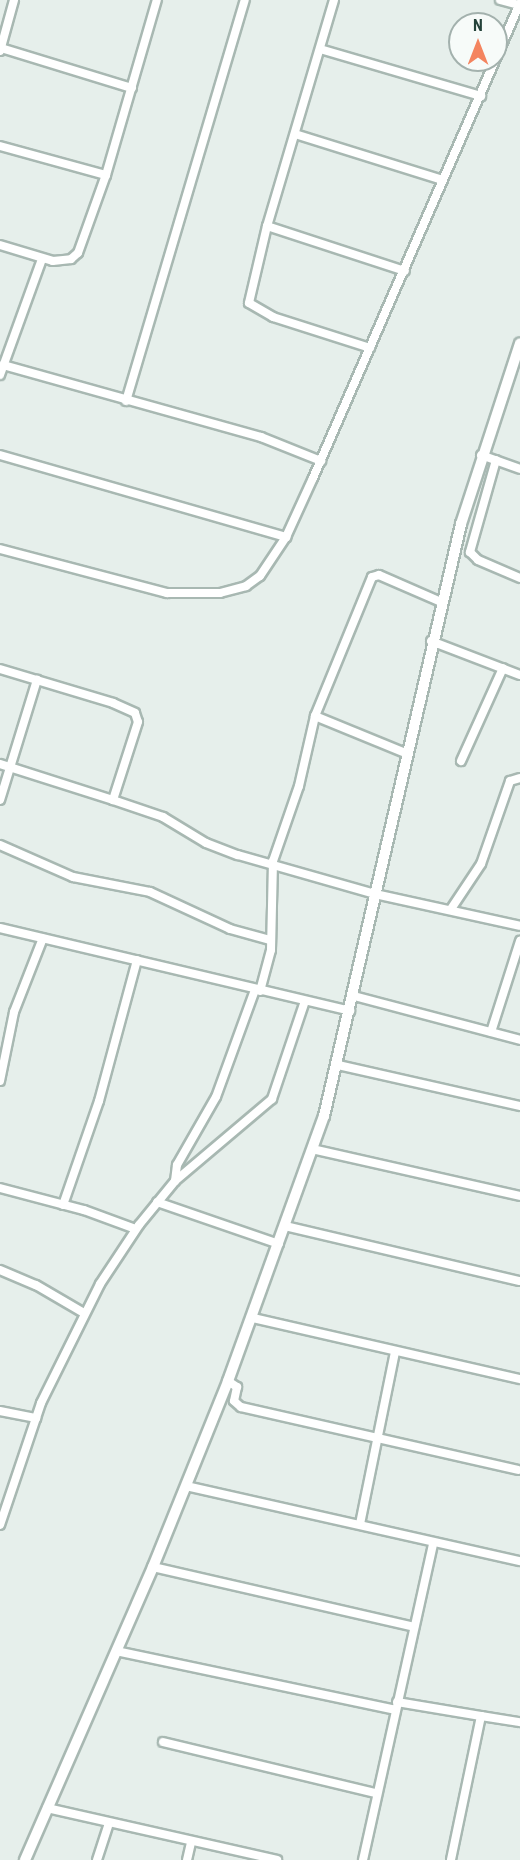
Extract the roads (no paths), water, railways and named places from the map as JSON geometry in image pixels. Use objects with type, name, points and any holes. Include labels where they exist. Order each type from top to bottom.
[{"type":"street","points":[[14,0],[0,50],[132,88]]},
{"type":"street","points":[[0,245],[42,259],[63,261],[78,253],[106,175],[158,0]]},
{"type":"street","points":[[126,401],[245,0]]},
{"type":"street","points":[[334,0],[267,226],[249,296],[252,307],[370,348]]},
{"type":"street","points":[[0,549],[124,585],[167,594],[209,594],[234,591],[254,581],[286,537],[405,271],[520,4],[500,0]]},
{"type":"street","points":[[320,49],[481,96]]},
{"type":"street","points":[[295,134],[443,180]]},
{"type":"street","points":[[0,146],[106,175]]},
{"type":"street","points":[[267,226],[405,271]]},
{"type":"street","points":[[0,375],[42,259]]},
{"type":"street","points":[[25,1860],[186,1486],[253,1318],[312,1149],[338,1065],[405,753],[441,602],[481,454],[520,343]]},
{"type":"street","points":[[3,365],[277,442],[321,461]]},
{"type":"street","points":[[481,454],[520,469]]},
{"type":"street","points":[[0,455],[286,537]]},
{"type":"street","points":[[496,460],[470,552],[478,560],[520,578]]},
{"type":"street","points":[[175,1181],[177,1165],[216,1097],[269,959],[272,865],[299,786],[315,716],[374,575],[441,602]]},
{"type":"street","points":[[431,641],[520,675]]},
{"type":"street","points":[[461,761],[503,668]]},
{"type":"street","points":[[0,669],[135,713],[137,728],[113,800]]},
{"type":"street","points":[[0,800],[37,680]]},
{"type":"street","points":[[315,716],[405,753]]},
{"type":"street","points":[[0,764],[163,818],[215,847],[272,865],[375,894],[520,926]]},
{"type":"street","points":[[451,909],[481,864],[510,781],[520,778]]},
{"type":"street","points":[[0,845],[73,877],[150,892],[230,929],[270,940]]},
{"type":"street","points":[[0,928],[350,1011]]},
{"type":"street","points":[[0,1081],[14,1012],[43,938]]},
{"type":"street","points":[[491,1032],[520,941]]},
{"type":"street","points":[[63,1205],[99,1101],[137,960]]},
{"type":"street","points":[[354,996],[520,1040]]},
{"type":"street","points":[[0,1525],[36,1418],[84,1313],[136,1229],[175,1181],[272,1099],[305,1001]]},
{"type":"street","points":[[338,1065],[520,1106]]},
{"type":"street","points":[[312,1149],[520,1196]]},
{"type":"street","points":[[0,1188],[63,1205],[136,1229]]},
{"type":"street","points":[[157,1202],[279,1244]]},
{"type":"street","points":[[285,1226],[520,1281]]},
{"type":"street","points":[[0,1270],[36,1285],[84,1313]]},
{"type":"street","points":[[253,1318],[520,1379]]},
{"type":"street","points":[[360,1524],[379,1441],[394,1352]]},
{"type":"street","points":[[228,1381],[237,1387],[234,1401],[238,1406],[379,1441],[518,1470]]},
{"type":"street","points":[[0,1411],[36,1418]]},
{"type":"street","points":[[186,1486],[520,1561]]},
{"type":"street","points":[[363,1860],[433,1543]]},
{"type":"street","points":[[153,1567],[414,1627]]},
{"type":"street","points":[[116,1651],[396,1706],[520,1722]]},
{"type":"street","points":[[451,1860],[481,1716]]},
{"type":"street","points":[[163,1742],[376,1793]]},
{"type":"street","points":[[47,1808],[275,1860]]},
{"type":"street","points":[[98,1860],[109,1823]]},
{"type":"street","points":[[187,1860],[191,1842]]}]
